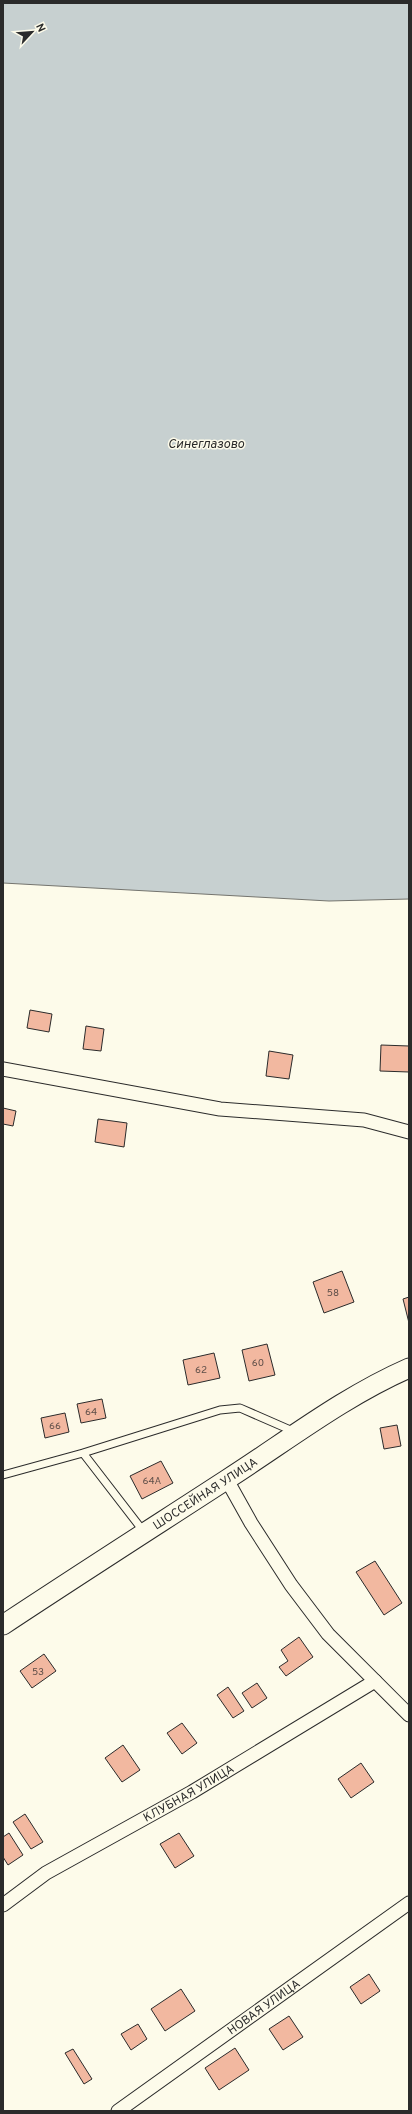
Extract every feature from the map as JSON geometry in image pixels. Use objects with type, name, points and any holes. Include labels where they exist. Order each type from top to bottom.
[{"type":"street","points":[[3,1068],[220,1109],[364,1120],[409,1132]]},
{"type":"street","name":"ШОССЕЙНАЯ УЛИЦА","points":[[3,1625],[144,1532],[227,1480],[296,1432],[353,1396],[409,1368]]},
{"type":"street","points":[[227,1480],[251,1523],[291,1585],[328,1634],[409,1715]]},
{"type":"street","name":"КЛУБНАЯ УЛИЦА","points":[[3,1905],[46,1873],[192,1792],[375,1681]]},
{"type":"street","name":"НОВАЯ УЛИЦА","points":[[118,2111],[409,1903]]},
{"type":"lane","points":[[3,1475],[83,1453],[220,1410],[240,1408],[296,1432]]},
{"type":"lane","points":[[83,1453],[144,1532]]},
{"type":"water","name":"Синеглазово","points":[[3,3],[409,3],[409,899],[329,901],[3,883]]},
{"type":"building","points":[[30,1010],[52,1014],[49,1032],[27,1028]]},
{"type":"building","points":[[86,1026],[104,1029],[101,1051],[83,1049]]},
{"type":"building","points":[[381,1045],[409,1046],[409,1072],[380,1071]]},
{"type":"building","points":[[269,1051],[293,1055],[289,1079],[266,1076]]},
{"type":"building","points":[[3,1108],[16,1111],[13,1126],[3,1124]]},
{"type":"building","points":[[98,1119],[127,1123],[124,1147],[95,1142]]},
{"type":"building","points":[[342,1271],[354,1302],[324,1313],[313,1282]]},
{"type":"building","points":[[409,1297],[409,1323],[403,1299]]},
{"type":"building","points":[[267,1344],[275,1375],[249,1381],[242,1350]]},
{"type":"building","points":[[214,1353],[220,1378],[188,1385],[183,1360]]},
{"type":"building","points":[[102,1399],[106,1418],[81,1423],[77,1404]]},
{"type":"building","points":[[65,1413],[69,1432],[45,1438],[41,1418]]},
{"type":"building","points":[[397,1425],[401,1446],[384,1449],[380,1428]]},
{"type":"building","points":[[161,1461],[173,1483],[142,1499],[130,1476]]},
{"type":"building","points":[[375,1561],[402,1603],[384,1615],[356,1572]]},
{"type":"building","points":[[299,1637],[313,1657],[286,1676],[279,1667],[288,1661],[281,1650]]},
{"type":"building","points":[[44,1654],[56,1671],[32,1688],[20,1671]]},
{"type":"building","points":[[257,1683],[267,1698],[252,1708],[242,1693]]},
{"type":"building","points":[[228,1687],[244,1711],[233,1718],[217,1695]]},
{"type":"building","points":[[182,1723],[197,1743],[182,1754],[167,1733]]},
{"type":"building","points":[[123,1745],[140,1770],[122,1782],[105,1758]]},
{"type":"building","points":[[361,1763],[374,1782],[351,1798],[338,1779]]},
{"type":"building","points":[[25,1814],[43,1842],[31,1849],[13,1822]]},
{"type":"building","points":[[9,1833],[23,1855],[8,1865],[3,1857],[3,1837]]},
{"type":"building","points":[[179,1833],[194,1856],[175,1868],[160,1844]]},
{"type":"building","points":[[369,1974],[380,1991],[361,2004],[350,1987]]},
{"type":"building","points":[[181,1989],[195,2011],[165,2031],[151,2009]]},
{"type":"building","points":[[289,2016],[303,2037],[283,2050],[269,2029]]},
{"type":"building","points":[[138,2024],[147,2039],[131,2050],[121,2034]]},
{"type":"building","points":[[235,2048],[249,2070],[219,2090],[205,2068]]},
{"type":"building","points":[[73,2049],[92,2079],[84,2084],[65,2053]]}]
